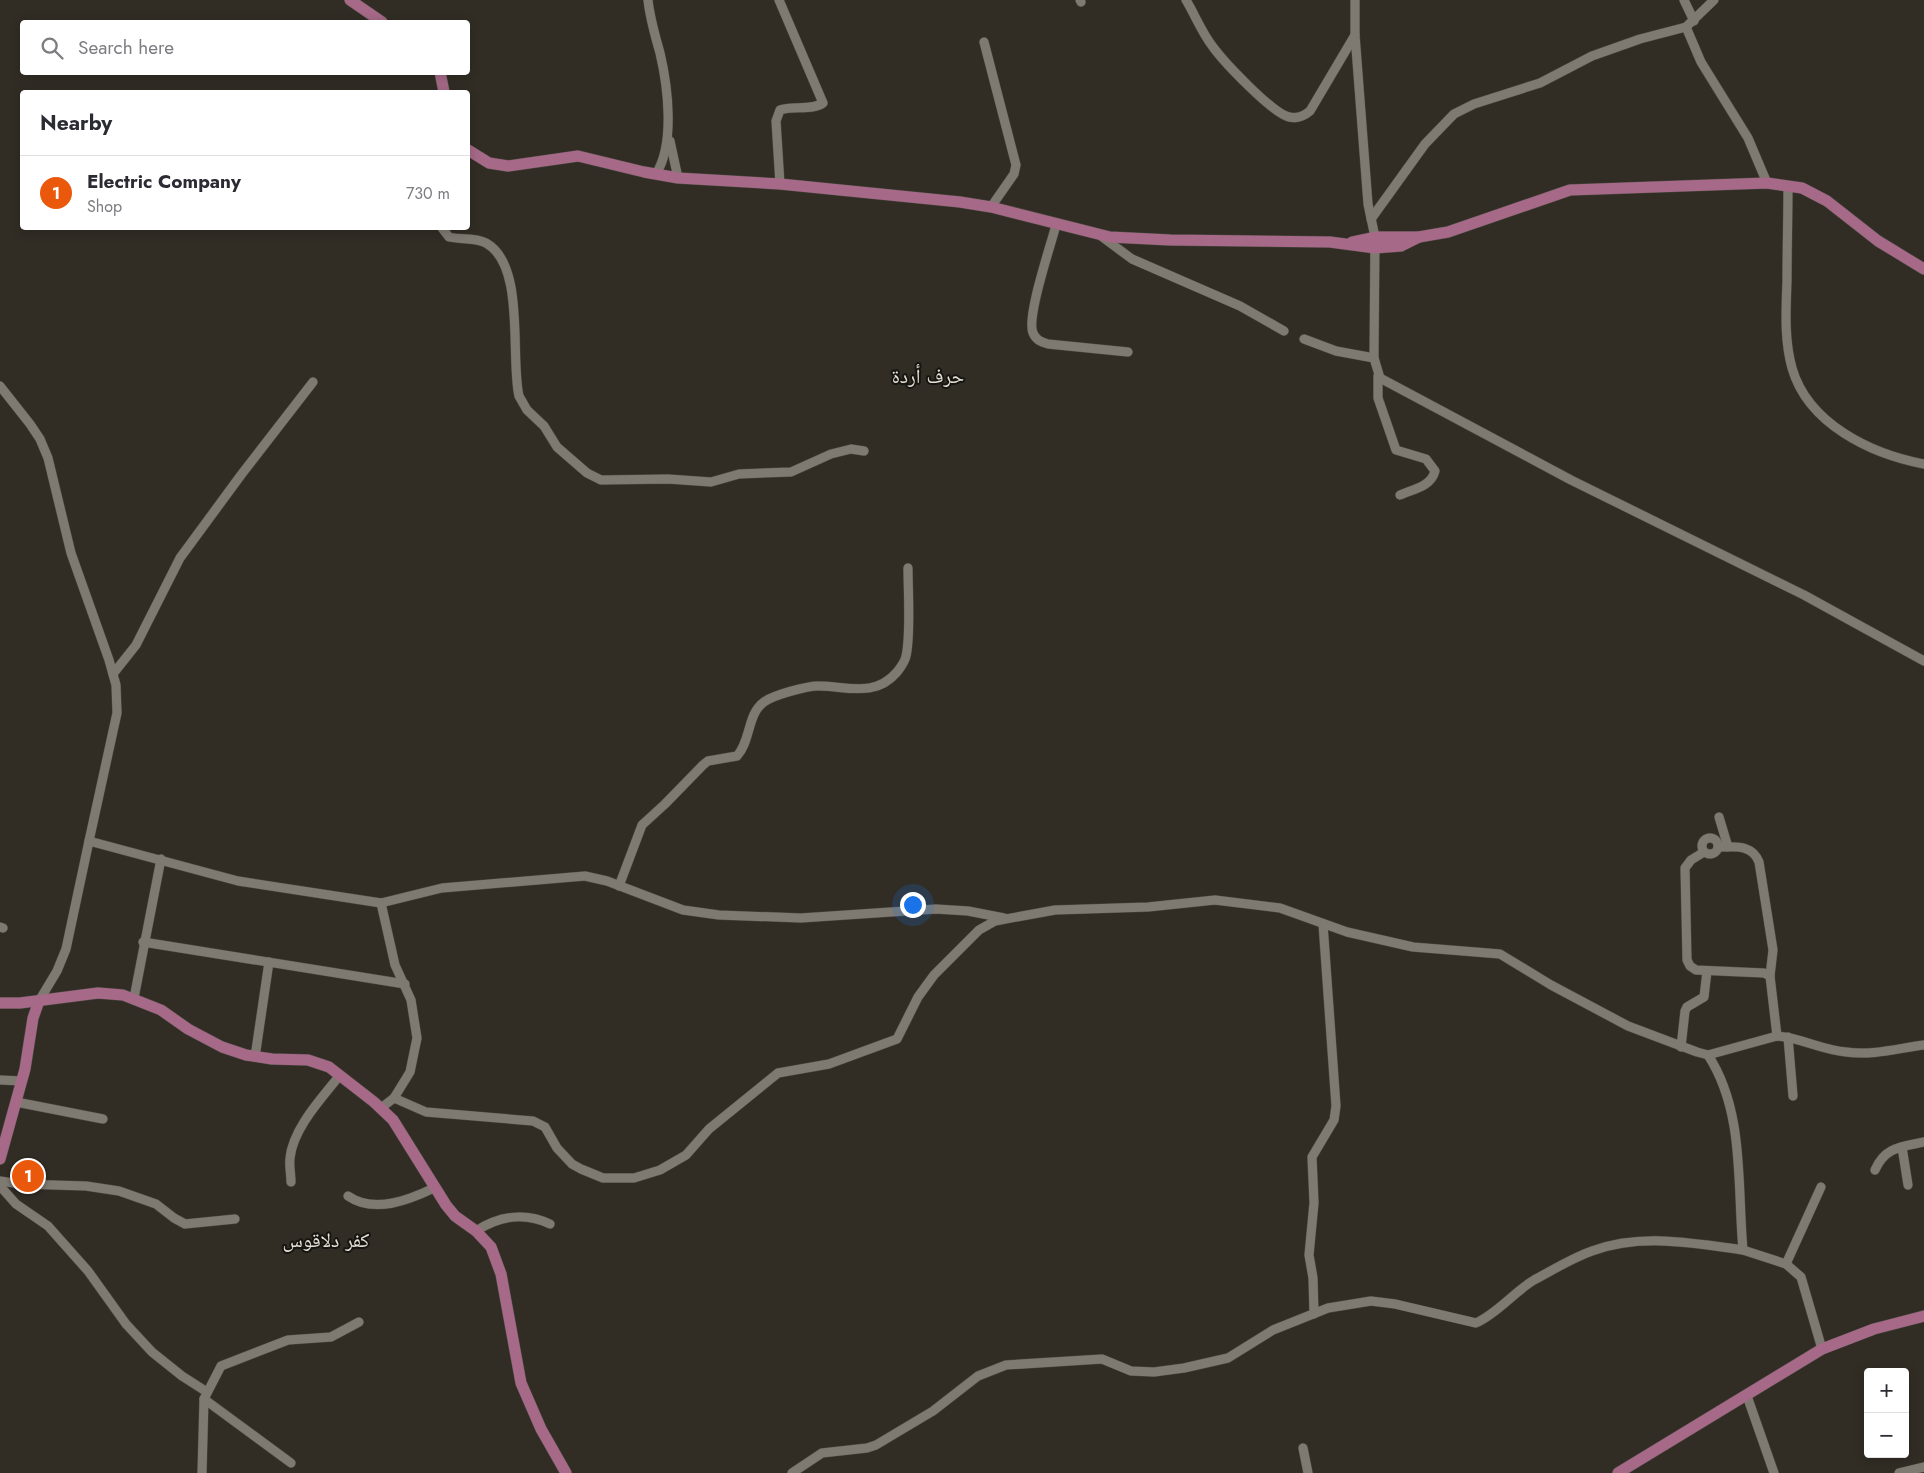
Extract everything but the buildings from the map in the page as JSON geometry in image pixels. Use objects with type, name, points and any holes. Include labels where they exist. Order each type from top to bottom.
[{"type":"main road","points":[[350,0],[379,20]]},
{"type":"main road","points":[[441,75],[444,90]]},
{"type":"main road","points":[[470,151],[489,163],[508,166],[578,156],[678,178],[780,184],[901,195],[991,207],[1099,235],[1153,240],[1375,242],[1401,246],[1419,237],[1473,224],[1548,195],[1570,190],[1767,183],[1802,188],[1827,201],[1878,240],[1924,269]]},
{"type":"main road","points":[[0,1002],[39,1001],[98,993],[134,998],[161,1010],[212,1043],[255,1056],[308,1060],[328,1067],[381,1108],[402,1131],[434,1188],[456,1216],[476,1231],[490,1247],[501,1274],[521,1383],[541,1429],[566,1473]]},
{"type":"main road","points":[[0,1159],[22,1081],[33,1018],[39,1001]]},
{"type":"main road","points":[[1618,1473],[1652,1450],[1747,1396],[1780,1373],[1822,1349],[1874,1329],[1924,1316]]},
{"type":"street","points":[[648,0],[652,28],[663,68],[667,124],[678,178]]},
{"type":"street","points":[[778,0],[823,103],[818,107],[788,107],[780,110],[776,121],[780,184]]},
{"type":"street","points":[[1186,0],[1219,55],[1268,102],[1290,117],[1302,117],[1310,111],[1355,35]]},
{"type":"street","points":[[1355,0],[1355,35],[1375,242],[1374,358],[1378,376],[1378,398],[1396,450],[1426,459],[1435,471],[1433,479],[1428,484],[1400,495]]},
{"type":"street","points":[[1684,0],[1701,62],[1748,138],[1767,183]]},
{"type":"street","points":[[1372,219],[1425,144],[1454,114],[1484,100],[1535,86],[1592,56],[1690,24],[1714,0]]},
{"type":"street","points":[[984,42],[1016,165],[1014,174],[991,207]]},
{"type":"street","points":[[656,174],[662,164],[665,152],[667,124]]},
{"type":"street","points":[[1788,186],[1786,331],[1793,370],[1801,386],[1820,414],[1856,440],[1886,454],[1924,464]]},
{"type":"street","points":[[1056,225],[1040,281],[1031,327],[1034,336],[1048,344],[1128,352]]},
{"type":"street","points":[[444,230],[449,237],[485,242],[501,258],[512,296],[519,396],[527,410],[544,426],[557,447],[592,476],[607,481],[668,479],[711,482],[739,474],[791,472],[831,454],[851,449],[864,451]]},
{"type":"street","points":[[1099,235],[1132,259],[1240,306],[1284,331]]},
{"type":"street","points":[[1304,339],[1336,351],[1374,358]]},
{"type":"street","points":[[1378,376],[1391,386],[1457,418],[1571,480],[1804,595],[1924,661]]},
{"type":"street","points":[[113,674],[136,645],[180,558],[313,382]]},
{"type":"street","points":[[0,386],[30,424],[40,439],[48,458],[72,553],[113,674],[117,713],[93,814],[64,958],[39,1001]]},
{"type":"street","points":[[619,886],[642,825],[708,761],[737,756],[744,745],[756,709],[761,704],[774,697],[816,686],[873,688],[888,681],[896,674],[906,657],[908,568]]},
{"type":"street","points":[[1719,817],[1728,847]]},
{"type":"street","points":[[1770,976],[1764,973],[1692,969],[1688,960],[1685,868],[1691,860],[1704,852],[1702,846],[1707,839],[1713,839],[1718,847],[1748,848],[1756,853],[1773,950],[1770,976],[1777,1036]]},
{"type":"street","points":[[89,841],[238,881],[381,903],[436,888],[563,876],[585,876],[619,886],[683,910],[719,915],[801,918],[936,909],[968,911],[1005,918]]},
{"type":"street","points":[[134,998],[161,859]]},
{"type":"street","points":[[394,1098],[426,1112],[533,1121],[544,1127],[557,1148],[572,1164],[591,1174],[618,1179],[646,1176],[686,1155],[702,1135],[778,1073],[829,1064],[897,1039],[918,997],[934,974],[979,930],[1005,918],[1055,910],[1148,907],[1215,900],[1280,908],[1323,924],[1413,947],[1500,954],[1539,979],[1620,1022],[1681,1047],[1708,1055],[1777,1036],[1788,1037],[1844,1052],[1858,1053],[1924,1045]]},
{"type":"street","points":[[381,903],[392,953],[411,1000],[417,1038],[410,1072],[394,1098],[381,1108]]},
{"type":"street","points":[[1314,1314],[1313,1278],[1309,1255],[1314,1203],[1312,1157],[1334,1120],[1336,1106],[1327,1003],[1323,924]]},
{"type":"street","points":[[144,942],[405,984]]},
{"type":"street","points":[[255,1056],[269,962]]},
{"type":"street","points":[[1681,1047],[1685,1011],[1687,1007],[1704,997],[1707,971]]},
{"type":"street","points":[[1788,1037],[1793,1096]]},
{"type":"street","points":[[1708,1055],[1717,1069],[1729,1104],[1740,1174],[1744,1250]]},
{"type":"street","points":[[292,1182],[290,1157],[295,1140],[311,1114],[340,1075]]},
{"type":"street","points":[[0,1080],[22,1081]]},
{"type":"street","points":[[16,1102],[103,1119]]},
{"type":"street","points":[[1876,1170],[1881,1157],[1902,1147],[1924,1142]]},
{"type":"street","points":[[1902,1147],[1908,1185]]},
{"type":"street","points":[[0,1181],[20,1184],[86,1186],[119,1191],[156,1204],[185,1224],[235,1219]]},
{"type":"street","points":[[0,1186],[16,1204],[48,1226],[88,1271],[126,1324],[152,1352],[291,1462]]},
{"type":"street","points":[[1786,1264],[1821,1187]]},
{"type":"street","points":[[348,1196],[364,1202],[395,1203],[416,1197],[434,1188]]},
{"type":"street","points":[[476,1231],[491,1222],[509,1217],[536,1218],[550,1224]]},
{"type":"street","points":[[792,1473],[822,1453],[868,1448],[876,1445],[909,1423],[932,1411],[978,1376],[995,1368],[1015,1364],[1102,1359],[1131,1371],[1154,1372],[1184,1368],[1228,1358],[1274,1330],[1339,1305],[1380,1302],[1476,1323],[1532,1281],[1592,1251],[1609,1246],[1639,1242],[1667,1241],[1744,1250],[1786,1264],[1801,1277],[1822,1349]]},
{"type":"street","points":[[202,1473],[205,1395],[218,1370],[225,1363],[288,1340],[331,1336],[359,1322]]},
{"type":"street","points":[[1747,1396],[1774,1473]]},
{"type":"street","points":[[1303,1448],[1308,1473]]},
{"type":"street","points":[[1900,1473],[1924,1467]]},
{"type":"place","name":"Electric Company","points":[[28,1176]]},
{"type":"district","name":"حرف أردة","points":[[928,376]]},
{"type":"district","name":"كفر دلاقوس","points":[[326,1240]]}]
